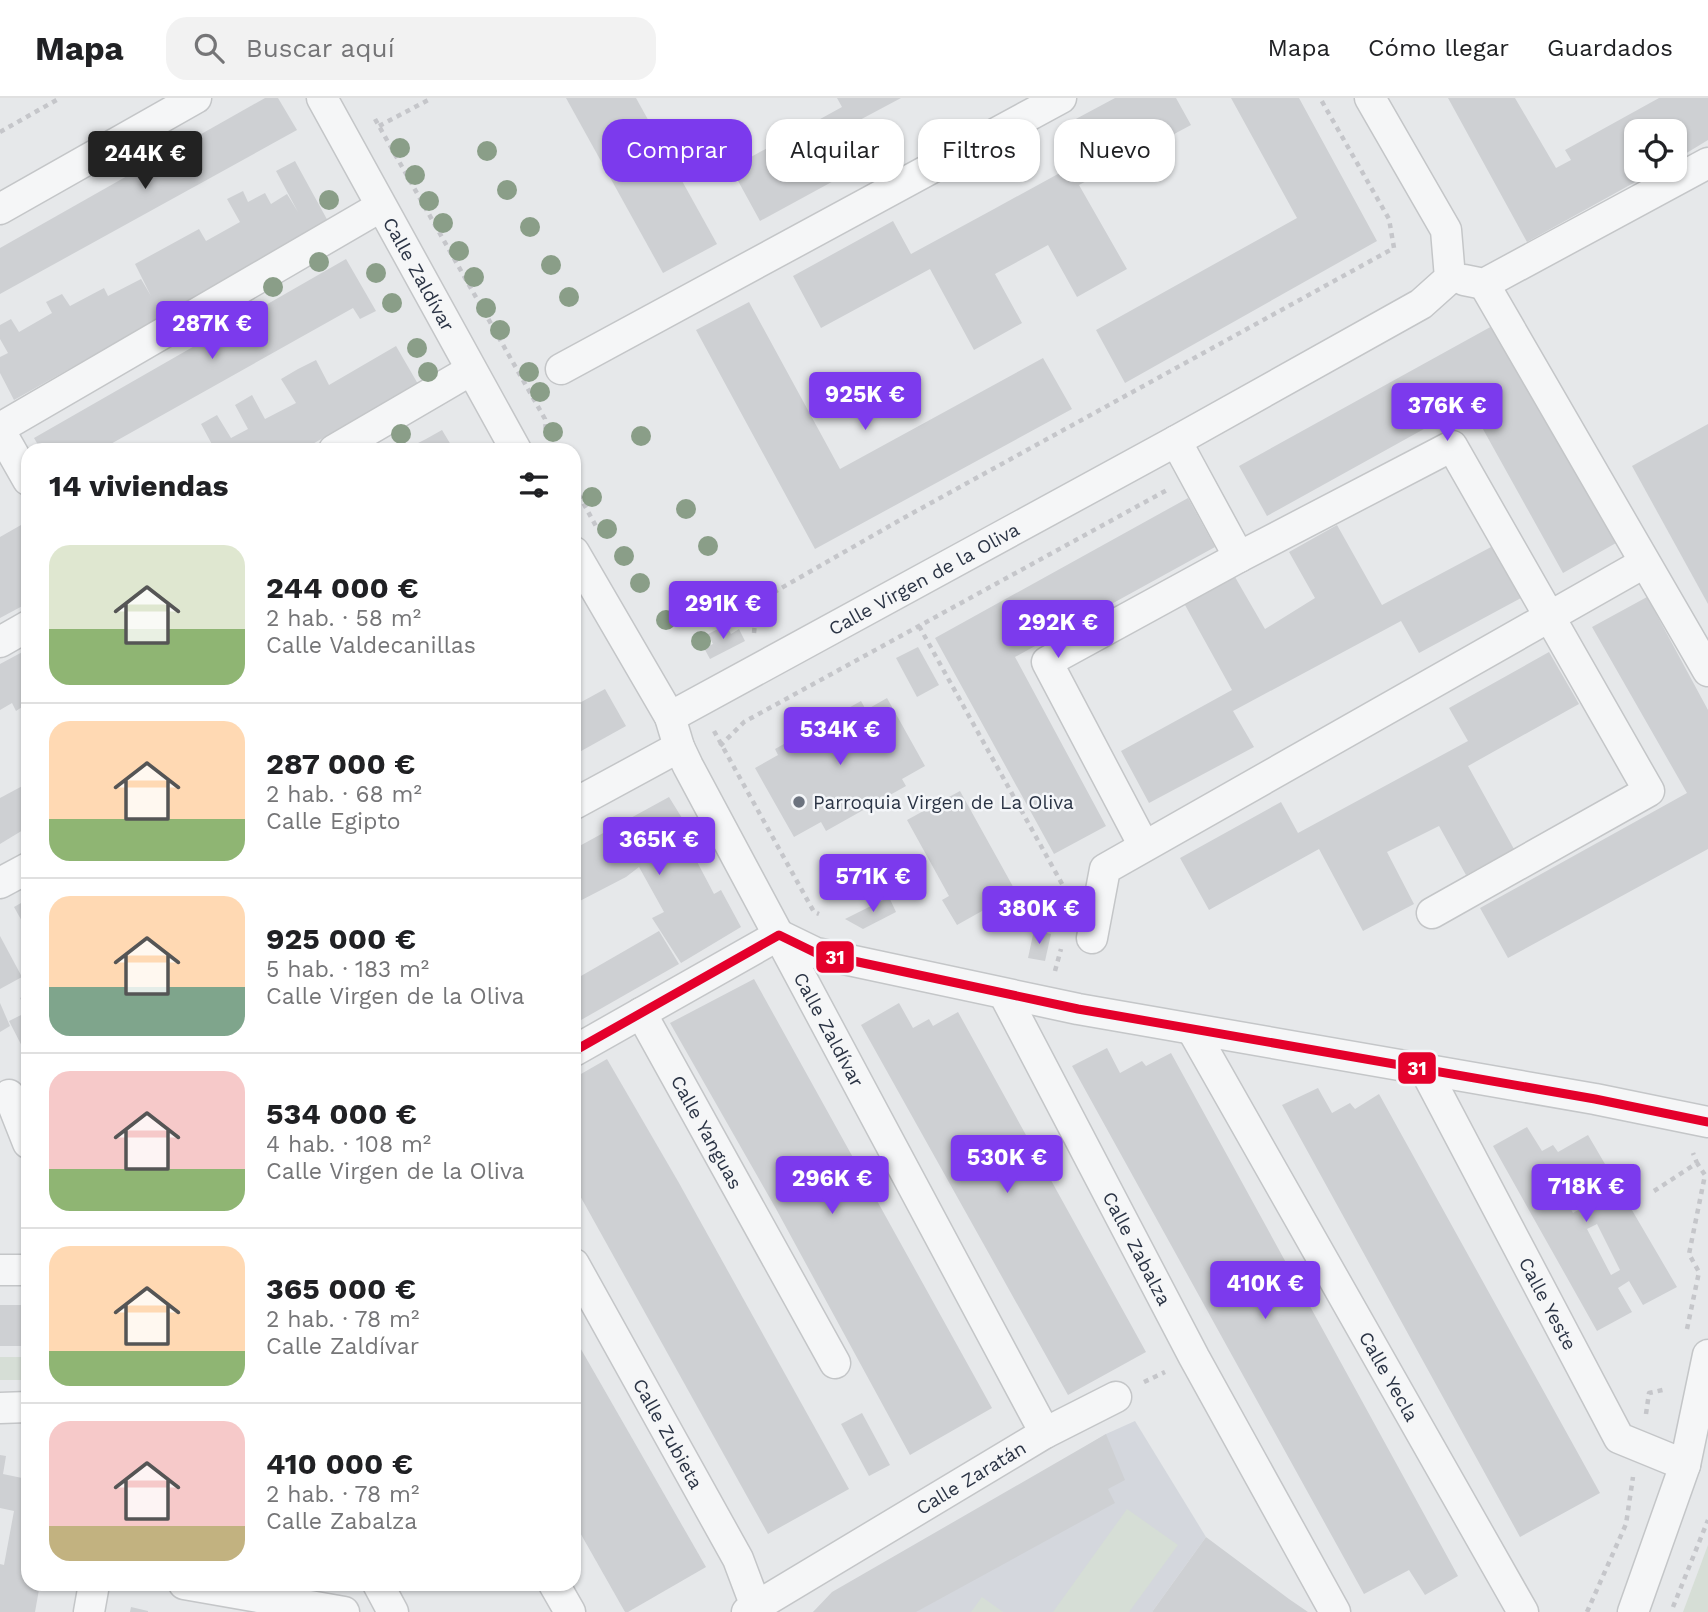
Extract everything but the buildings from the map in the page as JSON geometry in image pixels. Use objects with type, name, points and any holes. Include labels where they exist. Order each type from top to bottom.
[{"type":"street","points":[[0,209],[196,98]]},
{"type":"street","name":"Calle Zaldívar","points":[[322,98],[512,443]]},
{"type":"street","points":[[561,369],[1061,98]]},
{"type":"street","points":[[1370,98],[1446,230],[1450,278],[1484,284],[1708,163]]},
{"type":"street","points":[[21,468],[0,430],[380,207]]},
{"type":"street","name":"Calle Virgen de la Oliva","points":[[670,717],[1421,304],[1450,278]]},
{"type":"street","points":[[1484,284],[1708,671]]},
{"type":"street","points":[[346,443],[471,370]]},
{"type":"street","points":[[1176,441],[1239,557]]},
{"type":"street","points":[[1144,846],[1047,662],[1239,557],[1452,446],[1649,791],[1432,913]]},
{"type":"street","points":[[1078,938],[1105,869],[1644,563]]},
{"type":"street","name":"Calle Zaldívar","points":[[581,565],[670,717],[679,747],[1045,1433]]},
{"type":"street","points":[[0,642],[21,630]]},
{"type":"street","points":[[581,800],[679,747]]},
{"type":"street","points":[[0,883],[21,872]]},
{"type":"street","points":[[581,1047],[779,935],[816,953],[1004,994],[1193,1031],[1708,1122]]},
{"type":"street","name":"Calle Zabalza","points":[[1004,994],[1194,1357],[1335,1612]]},
{"type":"street","name":"Calle Yanguas","points":[[641,1013],[835,1363]]},
{"type":"street","name":"Calle Yecla","points":[[1193,1031],[1523,1611]]},
{"type":"street","name":"Calle Yeste","points":[[1425,1070],[1619,1438],[1685,1465]]},
{"type":"street","points":[[9,1095],[21,1125]]},
{"type":"street","points":[[0,1269],[21,1270]]},
{"type":"street","name":"Calle Zubieta","points":[[581,1277],[738,1559],[754,1610]]},
{"type":"street","points":[[1633,1612],[1685,1465],[1708,1354]]},
{"type":"street","name":"Calle Zaratán","points":[[754,1610],[1045,1433],[1116,1397]]},
{"type":"street","points":[[0,1408],[21,1407]]},
{"type":"street","points":[[89,1612],[93,1591]]},
{"type":"street","points":[[212,1591],[269,1605],[344,1612]]},
{"type":"street","points":[[382,1591],[393,1612]]},
{"type":"street","points":[[559,1591],[570,1612]]},
{"type":"path","points":[[0,132],[60,98]]},
{"type":"path","points":[[379,126],[432,98]]},
{"type":"path","points":[[754,644],[757,602],[900,520],[1394,248],[1389,219],[1320,98]]},
{"type":"path","points":[[374,117],[545,419],[546,437]]},
{"type":"path","points":[[720,745],[744,722],[1195,474]]},
{"type":"path","points":[[581,498],[601,534]]},
{"type":"path","points":[[919,626],[1067,891]]},
{"type":"path","points":[[722,689],[727,700],[718,712],[713,729],[720,745],[814,912],[826,919]]},
{"type":"path","points":[[1055,971],[1078,938]]},
{"type":"path","points":[[1042,969],[1065,973]]},
{"type":"path","points":[[1686,1334],[1699,1272],[1689,1254],[1705,1175],[1697,1163]]},
{"type":"path","points":[[1654,1191],[1682,1172]]},
{"type":"path","points":[[1116,1397],[1194,1357]]},
{"type":"path","points":[[1587,1612],[1626,1524],[1630,1491],[1642,1447],[1649,1392],[1669,1389],[1673,1380]]},
{"type":"path","points":[[1671,1612],[1708,1520]]},
{"type":"shaded area","points":[[0,1357],[21,1357],[21,1380],[0,1380]]},
{"type":"shaded area","points":[[1135,1421],[1206,1537],[1152,1612],[813,1612],[1106,1434]]},
{"type":"shaded area","points":[[1127,1509],[1178,1545],[1129,1612],[1053,1612]]},
{"type":"shaded area","points":[[1708,1545],[1708,1612],[1683,1612]]},
{"type":"shaded area","points":[[982,1597],[1003,1612],[971,1612]]},
{"type":"transit line","name":"31","points":[[581,1047],[779,935],[816,953],[1078,1009],[1595,1099],[1708,1122]]},
{"type":"place","name":"Parroquia Virgen de La Oliva","points":[[799,802]]}]
